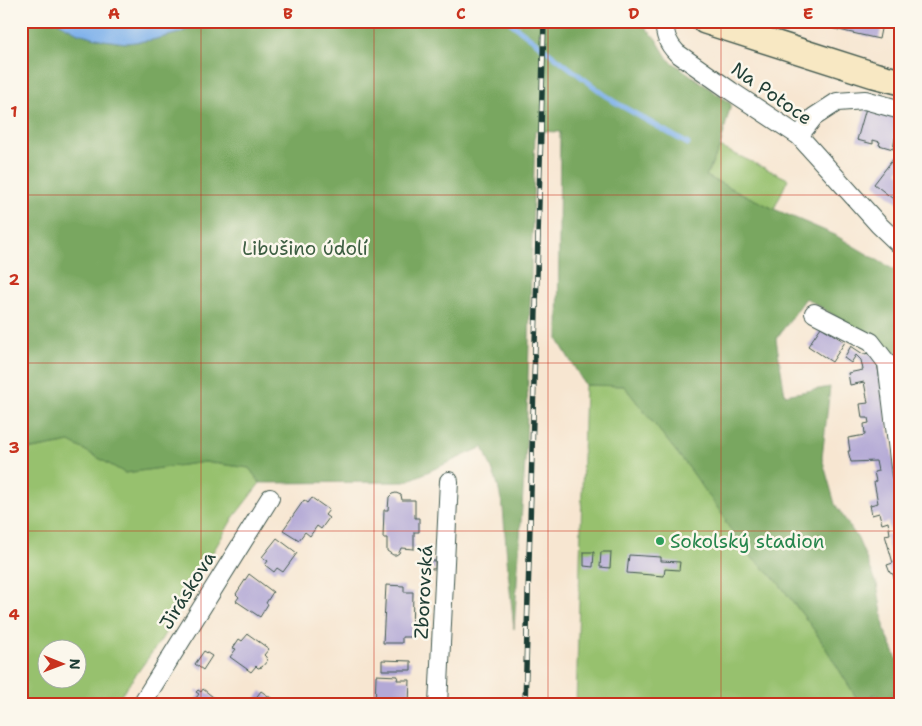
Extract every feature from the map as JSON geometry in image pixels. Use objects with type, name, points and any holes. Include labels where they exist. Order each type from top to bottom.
[{"type":"main road","points":[[705,21],[901,82]]},
{"type":"main road","points":[[874,75],[901,92]]},
{"type":"street","name":"Na Potoce","points":[[664,21],[668,41],[678,53],[731,91],[800,136],[873,218],[901,246]]},
{"type":"street","points":[[800,136],[814,117],[837,102],[865,100],[901,110]]},
{"type":"street","points":[[814,313],[870,342],[887,363],[901,475]]},
{"type":"street","name":"Zborovská","points":[[438,705],[450,480]]},
{"type":"street","name":"Jiráskova","points":[[141,705],[270,498]]},
{"type":"green space","name":"Libušino údolí","points":[[21,21],[56,21],[78,33],[104,40],[126,43],[152,40],[180,33],[205,21],[640,21],[656,39],[668,59],[731,104],[720,147],[706,176],[774,209],[835,235],[901,274],[901,434],[876,342],[806,298],[776,339],[785,395],[830,387],[822,458],[835,504],[858,539],[877,584],[885,631],[901,668],[901,705],[889,705],[875,694],[859,702],[815,631],[777,581],[755,561],[725,522],[726,520],[690,469],[624,386],[585,385],[558,340],[560,132],[535,131],[526,446],[514,629],[503,508],[497,482],[483,447],[405,482],[260,483],[249,468],[205,462],[125,473],[70,442],[32,449],[21,447]]},
{"type":"green space","points":[[720,147],[788,179],[774,209],[706,176]]},
{"type":"green space","name":"Sokolský stadion","points":[[585,385],[624,386],[690,469],[727,520],[725,522],[755,561],[777,581],[815,631],[858,700],[857,705],[576,705]]},
{"type":"green space","points":[[70,442],[125,473],[205,462],[249,468],[260,483],[233,518],[161,640],[114,705],[21,705],[21,447],[33,449]]},
{"type":"green space","points":[[875,694],[889,705],[859,705],[859,702]]},
{"type":"water","points":[[56,21],[205,21],[180,33],[152,40],[126,43],[104,40],[78,33]]},
{"type":"building","points":[[832,21],[872,21],[882,24],[879,39],[830,28]]},
{"type":"building","points":[[866,108],[901,118],[901,140],[895,138],[893,149],[879,145],[880,142],[873,140],[873,144],[857,140]]},
{"type":"building","points":[[897,154],[901,156],[901,167],[897,172],[901,175],[901,205],[874,184]]},
{"type":"building","points":[[821,327],[845,342],[832,362],[808,346]]},
{"type":"building","points":[[851,346],[863,354],[871,353],[876,357],[901,505],[901,602],[893,574],[890,573],[887,565],[893,563],[885,535],[890,534],[888,522],[882,524],[879,513],[872,515],[870,505],[878,503],[874,482],[876,481],[874,472],[878,471],[876,461],[851,462],[848,451],[850,451],[848,438],[865,435],[864,424],[869,423],[868,418],[862,418],[860,404],[868,403],[864,382],[850,385],[848,373],[863,370],[861,360],[856,355],[851,363],[844,358]]},
{"type":"building","points":[[396,493],[401,495],[402,500],[415,500],[415,518],[419,518],[419,532],[414,532],[414,549],[401,548],[399,553],[393,555],[387,551],[387,538],[383,538],[384,510],[388,510],[389,497]]},
{"type":"building","points":[[312,498],[329,510],[325,515],[329,518],[321,529],[317,526],[310,536],[305,532],[299,540],[283,530],[304,500],[308,503]]},
{"type":"building","points":[[277,538],[297,553],[283,572],[277,568],[274,572],[265,565],[268,561],[262,557]]},
{"type":"building","points":[[584,552],[594,552],[593,567],[584,566]]},
{"type":"building","points":[[601,552],[611,552],[610,568],[600,567]]},
{"type":"building","points":[[629,555],[661,557],[661,561],[680,562],[679,570],[665,569],[664,576],[627,573]]},
{"type":"building","points":[[420,560],[435,561],[435,569],[420,568]]},
{"type":"building","points":[[249,574],[273,592],[260,617],[236,601],[239,597],[236,594]]},
{"type":"building","points":[[386,585],[404,586],[404,592],[413,592],[412,637],[402,637],[402,643],[383,643]]},
{"type":"building","points":[[248,634],[269,649],[264,655],[267,661],[262,667],[258,668],[256,666],[251,672],[230,657],[236,649],[233,648],[239,639],[242,641]]},
{"type":"building","points":[[204,651],[212,656],[203,670],[195,664]]},
{"type":"building","points":[[382,660],[411,661],[411,670],[382,670]]},
{"type":"building","points":[[376,675],[398,676],[397,680],[410,680],[409,705],[375,705]]},
{"type":"building","points":[[203,689],[223,705],[191,705],[199,694],[196,692],[198,690],[201,692]]},
{"type":"building","points":[[261,691],[274,700],[271,705],[254,705],[252,703]]},
{"type":"waterway","points":[[508,21],[613,101],[688,144]]},
{"type":"railway","points":[[525,705],[544,21]]},
{"type":"place","name":"Sokolský stadion","points":[[660,541]]}]
